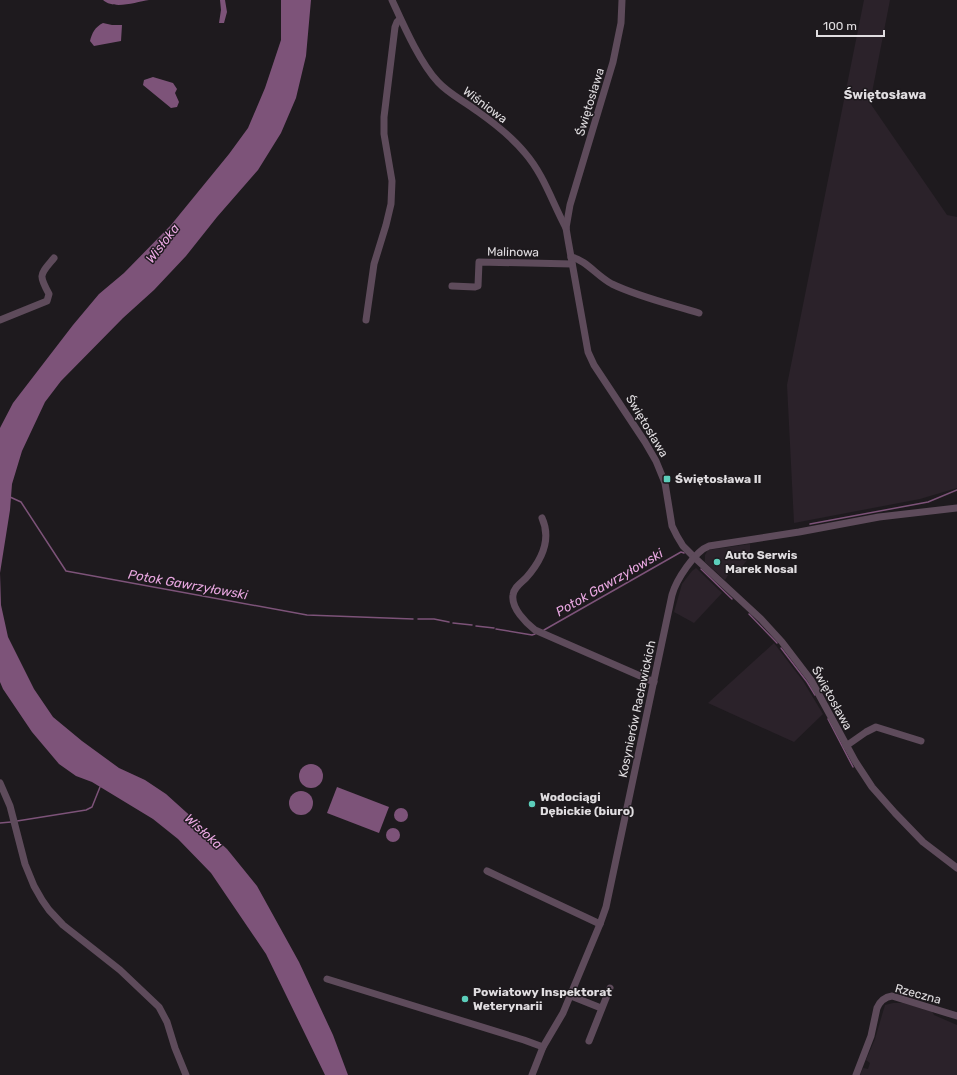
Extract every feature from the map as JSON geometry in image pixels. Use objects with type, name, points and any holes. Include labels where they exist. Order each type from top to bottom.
[{"type":"street","name":"Wiśniowa","points":[[392,0],[400,19],[426,65],[439,83],[488,120],[526,153],[542,178],[566,228]]},
{"type":"street","name":"Świętosława","points":[[622,0],[620,23],[613,62],[570,205],[566,228],[588,352],[594,365],[656,461],[665,483],[674,531],[683,546],[764,623],[792,654],[807,673],[817,690],[860,770],[883,800],[923,842],[957,868]]},
{"type":"street","points":[[366,320],[374,264],[391,204],[392,181],[384,134],[384,117],[394,30],[395,25],[400,19]]},
{"type":"street","points":[[0,320],[47,301],[49,294],[41,278],[42,273],[54,258]]},
{"type":"street","points":[[572,260],[582,261],[602,279],[625,290],[699,313]]},
{"type":"street","name":"Malinowa","points":[[452,286],[478,286],[479,262],[572,260]]},
{"type":"street","name":"Kosynierów Racławickich","points":[[532,1075],[543,1047],[571,996],[608,900],[674,588],[681,575],[694,558],[706,547],[710,546],[799,532],[879,517],[957,508]]},
{"type":"street","points":[[542,518],[546,538],[543,552],[538,563],[518,585],[513,595],[514,605],[517,610],[525,621],[539,632],[654,682]]},
{"type":"street","points":[[846,746],[876,727],[921,741]]},
{"type":"street","points":[[0,783],[10,806],[25,864],[34,886],[42,900],[63,925],[120,970],[159,1007],[167,1022],[174,1048],[186,1075]]},
{"type":"street","points":[[487,871],[600,924]]},
{"type":"street","points":[[327,980],[543,1047]]},
{"type":"street","points":[[588,1041],[610,988]]},
{"type":"street","points":[[571,996],[601,1008]]},
{"type":"street","name":"Rzeczna","points":[[856,1075],[871,1036],[877,1008],[886,998],[892,996],[957,1016]]},
{"type":"shaded area","points":[[864,0],[890,0],[870,103],[947,215],[957,217],[957,488],[920,499],[794,523],[787,385]]},
{"type":"shaded area","points":[[750,544],[750,557],[738,571],[736,569],[733,573],[728,568],[725,572],[728,575],[725,580],[705,562],[705,555],[708,550]]},
{"type":"shaded area","points":[[696,568],[722,593],[694,623],[674,612],[682,584]]},
{"type":"shaded area","points":[[774,643],[803,681],[823,714],[794,742],[708,703]]},
{"type":"shaded area","points":[[903,1003],[932,1011],[934,1015],[957,1025],[957,1075],[860,1075],[863,1068],[868,1069],[870,1063],[866,1060],[875,1039],[885,1005]]},
{"type":"water","points":[[103,0],[149,0],[119,5],[108,3]]},
{"type":"water","points":[[220,0],[225,0],[227,12],[224,23],[219,23],[221,10]]},
{"type":"water","name":"Wisłoka","points":[[281,0],[311,0],[306,56],[296,98],[281,133],[258,170],[217,217],[186,256],[154,290],[123,318],[61,381],[45,402],[22,451],[12,484],[10,510],[0,573],[0,428],[13,403],[73,325],[99,294],[124,273],[171,225],[229,154],[248,128],[265,88],[281,40]]},
{"type":"water","points":[[103,23],[122,25],[121,41],[94,46],[90,41],[92,35],[94,30]]},
{"type":"water","points":[[153,77],[173,83],[177,89],[175,93],[179,102],[177,107],[171,108],[143,85],[144,80]]},
{"type":"water","name":"Wisłoka","points":[[0,573],[1,605],[8,637],[34,689],[53,717],[82,741],[119,768],[145,780],[166,794],[227,849],[257,886],[299,962],[333,1035],[348,1075],[325,1075],[266,954],[211,873],[178,839],[153,819],[92,782],[76,776],[59,764],[32,732],[3,689],[0,682]]},
{"type":"water","points":[[311,764],[316,765],[322,771],[322,781],[316,787],[311,788],[306,787],[300,781],[299,776],[300,771],[306,765]]},
{"type":"water","points":[[337,787],[389,807],[379,833],[327,813]]},
{"type":"water","points":[[301,791],[306,792],[312,798],[312,808],[306,814],[301,815],[296,814],[290,808],[289,803],[290,798],[296,792]]},
{"type":"water","points":[[401,808],[406,810],[408,815],[406,820],[401,822],[396,820],[394,815],[396,810]]},
{"type":"water","points":[[393,828],[398,830],[400,835],[398,840],[393,842],[388,840],[386,835],[388,830]]},
{"type":"waterway","points":[[810,524],[928,502],[957,490]]},
{"type":"waterway","name":"Potok Gawrzyłowski","points":[[10,497],[21,502],[66,571],[307,615],[413,619]]},
{"type":"waterway","name":"Potok Gawrzyłowski","points":[[544,630],[681,552],[684,553]]},
{"type":"waterway","name":"Potok Gawrzyłowski","points":[[701,569],[732,599]]},
{"type":"waterway","name":"Potok Gawrzyłowski","points":[[749,614],[777,643]]},
{"type":"waterway","name":"Potok Gawrzyłowski","points":[[418,619],[434,619],[449,622]]},
{"type":"waterway","name":"Potok Gawrzyłowski","points":[[453,623],[472,625]]},
{"type":"waterway","name":"Potok Gawrzyłowski","points":[[476,626],[494,628]]},
{"type":"waterway","name":"Potok Gawrzyłowski","points":[[496,629],[532,635],[535,634]]},
{"type":"waterway","name":"Potok Gawrzyłowski","points":[[781,648],[815,695]]},
{"type":"waterway","name":"Potok Gawrzyłowski","points":[[828,719],[853,767]]},
{"type":"waterway","points":[[17,821],[86,810],[92,807],[100,787]]},
{"type":"waterway","points":[[0,823],[11,822]]},
{"type":"place","name":"Świętosława II","points":[[667,479]]},
{"type":"place","name":"Auto Serwis Marek Nosal","points":[[717,562]]},
{"type":"place","name":"Wodociągi Dębickie (biuro)","points":[[532,804]]},
{"type":"place","name":"Powiatowy Inspektorat Weterynarii","points":[[465,999]]},
{"type":"district","name":"Świętosława","points":[[885,94]]}]
